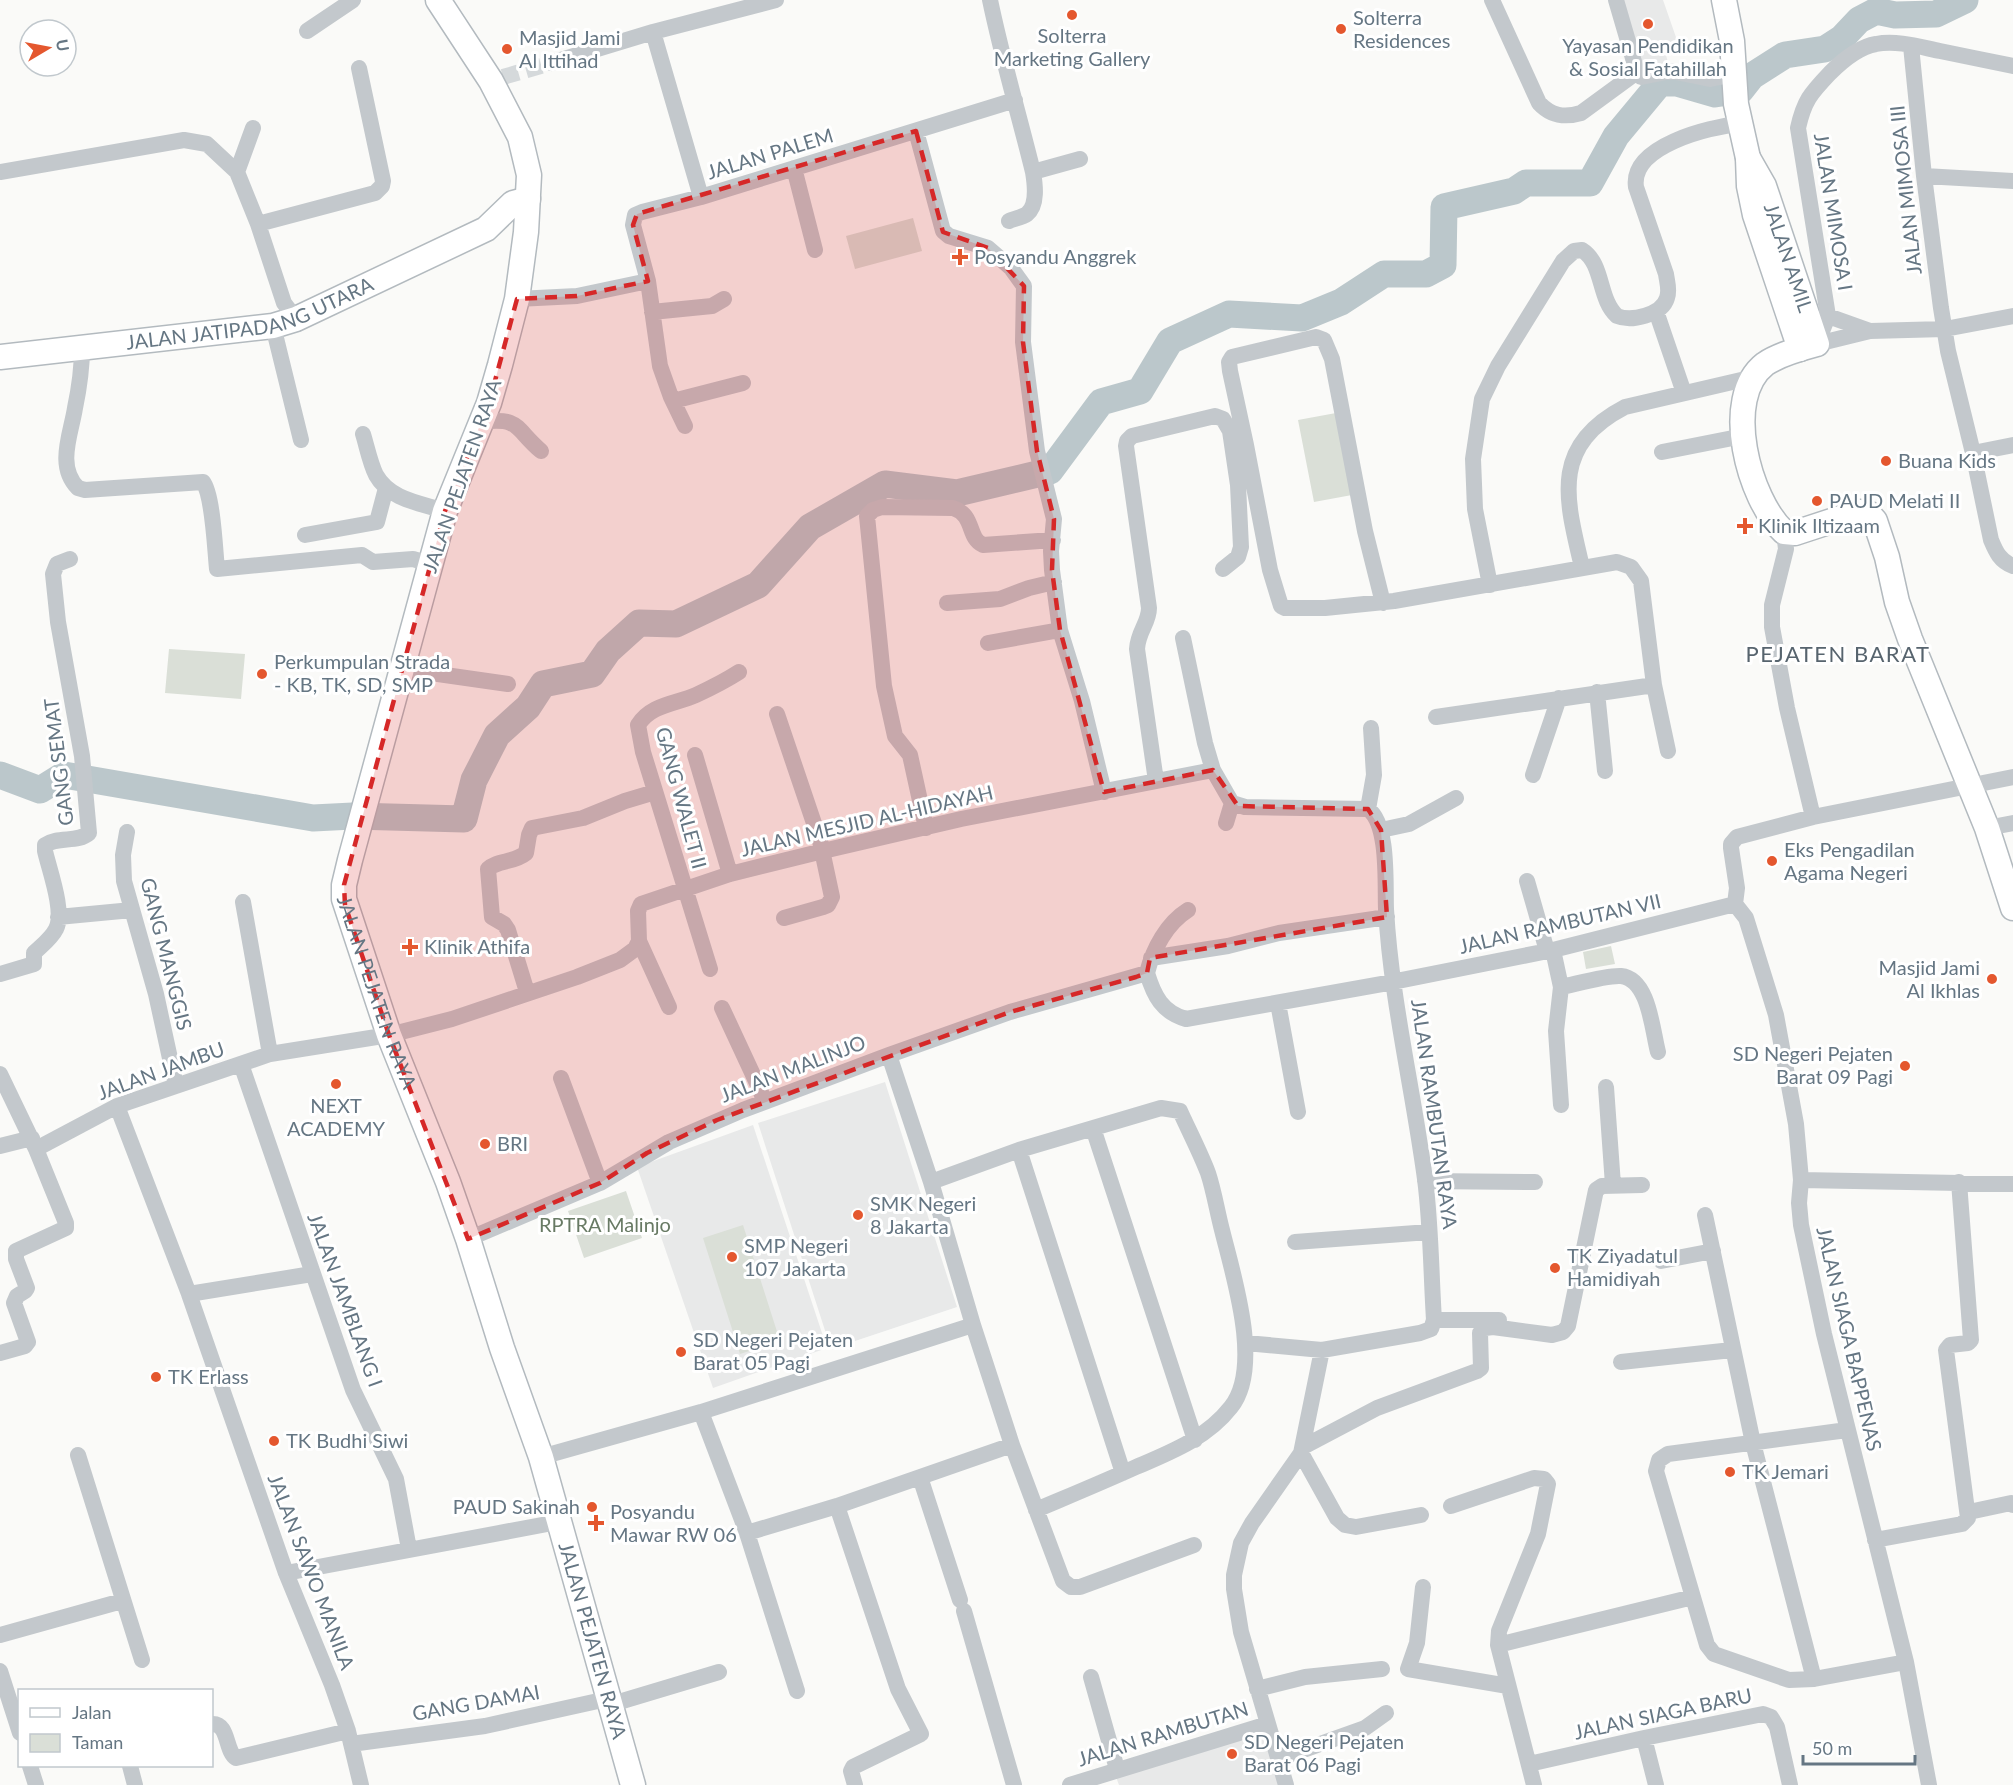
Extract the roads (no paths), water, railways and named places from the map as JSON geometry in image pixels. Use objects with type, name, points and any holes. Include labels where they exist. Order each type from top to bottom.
[{"type":"street","points":[[307,31],[353,0]]},
{"type":"street","name":"JALAN PEJATEN RAYA","points":[[438,0],[497,79],[520,137],[529,174],[526,232],[517,299],[495,384],[445,511],[364,803],[344,885],[344,899],[389,1035],[448,1182],[502,1348],[541,1457],[633,1785]]},
{"type":"street","points":[[551,63],[653,32],[776,0]]},
{"type":"street","points":[[990,0],[1003,63],[1033,172],[1035,194],[1027,214],[1008,221]]},
{"type":"street","points":[[1492,0],[1539,103],[1552,114],[1572,116],[1581,113],[1637,72]]},
{"type":"street","points":[[1490,585],[1475,509],[1473,459],[1482,399],[1498,366],[1537,300],[1568,254],[1574,251],[1582,250],[1593,261],[1609,307],[1617,316],[1631,319],[1656,311],[1665,303],[1668,297],[1666,274],[1636,187],[1635,175],[1652,154],[1706,129],[1736,96],[1710,79],[1671,71],[1642,78],[1637,72],[1616,0]]},
{"type":"street","name":"JALAN AMIL","points":[[1724,0],[1728,13],[1736,96],[1748,158],[1764,186],[1809,332]]},
{"type":"street","name":"JALAN PALEM","points":[[653,32],[701,197],[1015,100]]},
{"type":"street","name":"JALAN MIMOSA I","points":[[1809,332],[1798,128],[1803,106],[1822,81],[1854,53],[1874,44],[1892,43],[1911,46],[2013,66]]},
{"type":"street","name":"JALAN MIMOSA III","points":[[1911,46],[1924,176],[1948,351],[1991,540],[2003,561],[2013,566]]},
{"type":"street","points":[[258,224],[375,193],[382,186],[383,181],[359,68]]},
{"type":"street","points":[[237,172],[253,128]]},
{"type":"street","points":[[916,131],[943,231],[949,236],[988,248],[1011,268],[1024,286],[1023,342],[1037,451],[1054,519],[1051,551],[1060,630],[1082,701],[1104,792]]},
{"type":"street","points":[[0,172],[184,140],[207,144],[237,172],[258,224],[284,303],[296,319]]},
{"type":"street","points":[[1033,172],[1080,159]]},
{"type":"street","points":[[794,168],[815,250]]},
{"type":"street","points":[[1924,176],[2013,182]]},
{"type":"street","points":[[685,426],[672,401],[660,366],[648,281],[633,218],[642,212],[701,197]]},
{"type":"street","name":"JALAN JATIPADANG UTARA","points":[[0,357],[273,326],[296,319],[486,229],[513,203],[528,199]]},
{"type":"street","name":"JALAN JATIPADANG UTARA","points":[[486,229],[508,228],[526,232]]},
{"type":"street","points":[[517,299],[577,296],[648,281]]},
{"type":"street","points":[[652,312],[712,306],[724,299]]},
{"type":"street","points":[[1656,311],[1684,393]]},
{"type":"street","points":[[1813,816],[1787,708],[1772,627],[1772,605],[1786,549],[1784,532],[1769,513],[1746,459],[1742,424],[1745,397],[1754,377],[1766,363],[1809,332],[1945,330],[2013,316]]},
{"type":"street","points":[[273,326],[301,440]]},
{"type":"street","points":[[1809,332],[1870,331]]},
{"type":"street","points":[[1383,603],[1365,531],[1332,359],[1324,340],[1316,337],[1232,357],[1229,362],[1230,371],[1270,570],[1279,604],[1285,608],[1315,608],[1383,603],[1582,567],[1617,562],[1624,564],[1636,572],[1641,581],[1654,685],[1668,752]]},
{"type":"street","points":[[82,348],[75,410],[66,454],[70,476],[78,488],[85,490],[203,482],[207,488],[211,511],[217,569],[362,555],[373,562],[413,559],[430,564]]},
{"type":"street","points":[[1582,567],[1568,507],[1568,479],[1571,464],[1588,436],[1610,415],[1625,407],[1754,377]]},
{"type":"street","points":[[672,401],[743,383]]},
{"type":"street","points":[[1156,781],[1137,649],[1137,638],[1147,619],[1149,608],[1126,446],[1132,436],[1215,416],[1219,416],[1226,423],[1230,431],[1238,485],[1241,547],[1238,557],[1223,569]]},
{"type":"street","points":[[481,422],[499,420],[512,423],[541,451]]},
{"type":"street","points":[[363,434],[376,474],[386,488],[400,497],[445,511]]},
{"type":"street","points":[[1662,452],[1743,436]]},
{"type":"street","points":[[1973,453],[2013,445]]},
{"type":"street","points":[[305,535],[378,522],[386,488]]},
{"type":"street","points":[[926,828],[910,755],[895,736],[884,686],[867,516],[873,510],[882,507],[953,508],[963,512],[976,541],[983,545],[1053,540]]},
{"type":"street","points":[[1784,532],[1795,533],[1859,512],[1868,513],[1872,517],[1887,557],[1897,602],[1910,639],[1987,828],[2013,908]]},
{"type":"street","name":"GANG SEMAT","points":[[58,917],[57,898],[45,846],[51,841],[88,835],[82,756],[58,622],[53,579],[55,565],[70,559]]},
{"type":"street","points":[[947,603],[1000,599],[1054,582]]},
{"type":"street","points":[[988,643],[1060,630]]},
{"type":"street","points":[[1183,638],[1205,743],[1213,770],[1232,803],[1245,807],[1368,809],[1373,813],[1381,830],[1409,824],[1456,798]]},
{"type":"street","points":[[402,666],[430,673],[508,684]]},
{"type":"street","name":"GANG WALET II","points":[[710,969],[655,792],[638,725],[642,718],[664,705],[694,696],[739,672]]},
{"type":"street","points":[[1436,717],[1654,685]]},
{"type":"street","points":[[1597,692],[1605,771]]},
{"type":"street","points":[[1533,775],[1559,698]]},
{"type":"street","points":[[777,714],[823,851],[832,892],[831,901],[823,907],[784,918]]},
{"type":"street","points":[[1368,809],[1374,775],[1371,729]]},
{"type":"street","points":[[695,755],[730,874]]},
{"type":"street","name":"JALAN MESJID AL-HIDAYAH","points":[[639,941],[640,906],[644,903],[730,874],[926,828],[1213,770]]},
{"type":"street","points":[[1735,904],[1737,888],[1731,848],[1737,837],[1813,816],[2013,777]]},
{"type":"street","points":[[527,992],[508,930],[504,924],[492,917],[488,869],[492,865],[518,860],[526,853],[532,828],[583,818],[655,792]]},
{"type":"street","points":[[1226,823],[1232,803]]},
{"type":"street","points":[[1987,828],[2013,823]]},
{"type":"street","name":"JALAN RAMBUTAN RAYA","points":[[1381,830],[1394,982],[1425,1181],[1434,1320]]},
{"type":"street","name":"GANG MANGGIS","points":[[127,832],[123,866],[124,880],[156,994],[176,1086]]},
{"type":"street","points":[[1527,881],[1561,987],[1556,1031],[1561,1105]]},
{"type":"street","points":[[243,902],[270,1054]]},
{"type":"street","name":"JALAN RAMBUTAN VII","points":[[1149,965],[1162,1005],[1173,1015],[1186,1019],[1394,982],[1550,951],[1735,904]]},
{"type":"street","name":"JALAN SIAGA BAPPENAS","points":[[1735,904],[1746,918],[1776,1015],[1796,1124],[1801,1180],[1799,1203],[1801,1225],[1818,1310],[1906,1662],[1929,1785]]},
{"type":"street","points":[[0,974],[34,964],[34,953],[56,929],[58,917],[132,910]]},
{"type":"street","points":[[1149,965],[1169,927],[1188,910]]},
{"type":"street","name":"JALAN MALINJO","points":[[468,1239],[600,1183],[669,1142],[764,1102],[889,1054],[1149,965],[1279,933],[1387,917]]},
{"type":"street","points":[[389,1035],[452,1018],[576,977],[620,960],[635,949],[639,941]]},
{"type":"street","points":[[639,941],[669,1007]]},
{"type":"street","points":[[1561,987],[1620,976],[1636,982],[1642,988],[1658,1052]]},
{"type":"street","points":[[1278,1003],[1298,1112]]},
{"type":"street","points":[[722,1008],[764,1102]]},
{"type":"street","name":"JALAN JAMBU","points":[[0,1146],[34,1143],[117,1106],[270,1054],[389,1035]]},
{"type":"street","points":[[889,1054],[1012,1445],[1060,1577],[1065,1584],[1080,1587],[1194,1545]]},
{"type":"street","name":"JALAN JAMBLANG I","points":[[241,1064],[353,1390],[396,1479],[408,1549]]},
{"type":"street","points":[[0,1074],[34,1143],[66,1223],[66,1228],[16,1251],[16,1259],[27,1288],[25,1292],[17,1296],[14,1303],[28,1343],[25,1346],[0,1353]]},
{"type":"street","points":[[561,1078],[600,1183]]},
{"type":"street","points":[[1606,1088],[1613,1185]]},
{"type":"street","name":"JALAN SAWO MANILA","points":[[117,1106],[189,1294],[286,1574],[332,1685],[350,1737],[361,1785]]},
{"type":"street","points":[[930,1182],[1019,1150],[1161,1108],[1180,1111],[1208,1173],[1237,1286],[1246,1343],[1244,1374],[1238,1397],[1232,1407],[1195,1440],[1036,1510]]},
{"type":"street","points":[[1094,1128],[1195,1440]]},
{"type":"street","points":[[1019,1150],[1123,1473]]},
{"type":"street","points":[[1801,1180],[2013,1184]]},
{"type":"street","points":[[1425,1181],[1535,1182]]},
{"type":"street","points":[[1875,1540],[1962,1524],[1967,1520],[1969,1512],[1946,1350],[1950,1345],[1968,1343],[1971,1340],[1959,1182]]},
{"type":"street","points":[[1302,1450],[1377,1408],[1477,1371],[1481,1368],[1480,1333],[1485,1328],[1552,1335],[1563,1332],[1568,1326],[1596,1190],[1602,1186],[1642,1185]]},
{"type":"street","points":[[1705,1215],[1753,1443],[1814,1679]]},
{"type":"street","points":[[1295,1242],[1429,1232]]},
{"type":"street","points":[[1661,1261],[1713,1251]]},
{"type":"street","points":[[189,1294],[312,1274]]},
{"type":"street","points":[[1246,1343],[1322,1350],[1420,1333],[1431,1329],[1434,1320],[1513,1320]]},
{"type":"street","points":[[541,1457],[701,1412],[973,1325]]},
{"type":"street","points":[[1286,1785],[1257,1689],[1234,1589],[1241,1543],[1302,1450],[1322,1350]]},
{"type":"street","points":[[1621,1362],[1732,1350]]},
{"type":"street","points":[[701,1412],[747,1533],[796,1691]]},
{"type":"street","points":[[1847,1430],[1668,1454],[1662,1456],[1657,1463],[1656,1471],[1707,1646],[1714,1654],[1789,1680],[1814,1679],[1906,1662]]},
{"type":"street","points":[[747,1533],[837,1506],[1012,1445]]},
{"type":"street","points":[[1302,1450],[1337,1518],[1345,1526],[1362,1527],[1421,1515]]},
{"type":"street","points":[[78,1455],[142,1660]]},
{"type":"street","points":[[920,1477],[962,1605],[1014,1785]]},
{"type":"street","points":[[1451,1506],[1534,1478],[1544,1479],[1548,1484],[1538,1534],[1499,1631],[1498,1645],[1534,1785]]},
{"type":"street","points":[[1969,1512],[2013,1504]]},
{"type":"street","points":[[837,1506],[898,1689],[921,1734],[853,1767],[851,1771],[855,1785]]},
{"type":"street","points":[[286,1574],[558,1522]]},
{"type":"street","points":[[1423,1587],[1417,1642],[1408,1669],[1508,1686]]},
{"type":"street","points":[[1498,1645],[1693,1597]]},
{"type":"street","points":[[0,1635],[122,1601]]},
{"type":"street","points":[[1257,1689],[1305,1677],[1382,1669]]},
{"type":"street","points":[[0,1671],[6,1711],[18,1730]]},
{"type":"street","name":"GANG DAMAI","points":[[213,1725],[217,1724],[221,1727],[232,1755],[236,1758],[350,1737],[485,1725],[608,1702],[719,1672]]},
{"type":"street","points":[[1091,1677],[1111,1776]]},
{"type":"street","points":[[1277,1754],[1365,1728],[1386,1713]]},
{"type":"street","name":"JALAN SIAGA BARU","points":[[1529,1764],[1644,1738],[1767,1714],[1777,1727],[1790,1785]]},
{"type":"street","points":[[1277,1754],[1362,1720]]},
{"type":"street","name":"JALAN RAMBUTAN","points":[[1070,1785],[1111,1776],[1268,1724]]},
{"type":"street","points":[[1644,1738],[1656,1785]]},
{"type":"street","points":[[30,1767],[36,1785]]},
{"type":"street","points":[[130,1767],[135,1785]]},
{"type":"waterway","points":[[0,775],[40,790],[64,775],[313,818],[353,816],[464,819],[474,780],[497,735],[528,707],[543,684],[592,674],[608,651],[639,623],[676,624],[758,585],[810,527],[885,484],[957,493],[1050,471],[1101,402],[1140,391],[1170,341],[1229,314],[1302,318],[1341,302],[1384,274],[1426,274],[1443,265],[1444,207],[1514,191],[1526,183],[1590,183],[1616,136],[1660,83],[1677,83],[1715,94],[1741,90],[1752,76],[1785,55],[1825,49],[1842,38],[1859,20],[1876,11],[1895,15],[1936,14],[1965,0]]},
{"type":"tunnel","points":[[503,77],[551,63]]},
{"type":"place","name":"Solterra Marketing Gallery","points":[[1072,15]]},
{"type":"place","name":"Yayasan Pendidikan & Sosial Fatahillah","points":[[1648,24]]},
{"type":"place","name":"Solterra Residences","points":[[1341,29]]},
{"type":"place","name":"Masjid Jami Al Ittihad","points":[[507,49]]},
{"type":"place","name":"Posyandu Anggrek","points":[[960,257]]},
{"type":"place","name":"Buana Kids","points":[[1886,461]]},
{"type":"place","name":"PAUD Melati II","points":[[1817,501]]},
{"type":"place","name":"Klinik Iltizaam","points":[[1745,526]]},
{"type":"place","name":"Perkumpulan Strada - KB, TK, SD, SMP","points":[[262,674]]},
{"type":"place","name":"Eks Pengadilan Agama Negeri","points":[[1772,861]]},
{"type":"place","name":"Klinik Athifa","points":[[410,947]]},
{"type":"place","name":"Masjid Jami Al Ikhlas","points":[[1992,979]]},
{"type":"place","name":"SD Negeri Pejaten Barat 09 Pagi","points":[[1905,1066]]},
{"type":"place","name":"NEXT ACADEMY","points":[[336,1084]]},
{"type":"place","name":"BRI","points":[[485,1144]]},
{"type":"place","name":"SMK Negeri 8 Jakarta","points":[[858,1215]]},
{"type":"place","name":"SMP Negeri 107 Jakarta","points":[[732,1257]]},
{"type":"place","name":"TK Ziyadatul Hamidiyah","points":[[1555,1268]]},
{"type":"place","name":"SD Negeri Pejaten Barat 05 Pagi","points":[[681,1352]]},
{"type":"place","name":"TK Erlass","points":[[156,1377]]},
{"type":"place","name":"TK Budhi Siwi","points":[[274,1441]]},
{"type":"place","name":"TK Jemari","points":[[1730,1472]]},
{"type":"place","name":"PAUD Sakinah","points":[[592,1507]]},
{"type":"place","name":"Posyandu Mawar RW 06","points":[[596,1523]]},
{"type":"place","name":"SD Negeri Pejaten Barat 06 Pagi","points":[[1232,1754]]},
{"type":"district","name":"PEJATEN BARAT","points":[[1838,654]]},
{"type":"park label","name":"RPTRA Malinjo","points":[[605,1225]]}]
